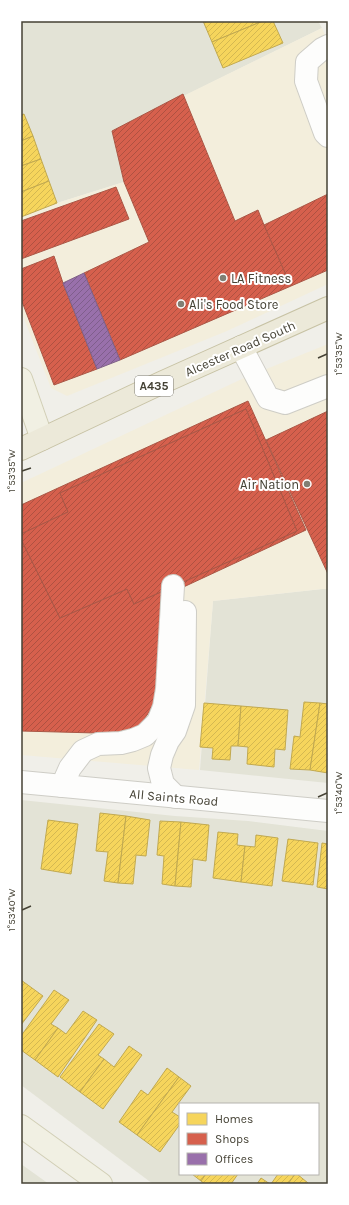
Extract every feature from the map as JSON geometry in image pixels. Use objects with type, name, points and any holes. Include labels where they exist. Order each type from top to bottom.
[{"type":"highway","name":"Alcester Road South","points":[[21,449],[161,383],[328,308]]},
{"type":"main road","points":[[21,379],[42,439]]},
{"type":"main road","points":[[21,1126],[101,1184]]},
{"type":"street","points":[[328,46],[322,49],[307,62],[306,81],[325,133],[328,136]]},
{"type":"street","points":[[241,347],[268,398],[285,403],[328,386]]},
{"type":"street","points":[[62,786],[70,768],[82,751],[98,744],[133,740],[145,735],[158,722],[164,707],[180,584],[184,705],[175,730],[168,741],[162,756],[159,768],[163,784],[176,797]]},
{"type":"street","name":"All Saints Road","points":[[21,782],[328,811]]},
{"type":"shaded area","points":[[21,21],[318,21],[322,28],[113,131],[124,182],[57,203],[21,217]]},
{"type":"shaded area","points":[[322,28],[328,42],[328,284],[227,331],[67,396],[51,388],[21,311],[21,217],[57,203],[124,182],[112,131]]},
{"type":"shaded area","points":[[328,344],[328,589],[213,601],[199,770],[21,755],[21,483],[244,378]]},
{"type":"shaded area","points":[[328,589],[328,783],[200,770],[213,601]]},
{"type":"shaded area","points":[[21,800],[175,816],[248,821],[328,831],[328,1184],[153,1184],[21,1085]]},
{"type":"shaded area","points":[[21,1164],[49,1184],[21,1184]]},
{"type":"building: Homes","points":[[203,21],[263,21],[212,42]]},
{"type":"building: Homes","points":[[263,21],[273,21],[283,43],[223,68],[212,42]]},
{"type":"building: Homes","points":[[24,114],[33,136],[21,141],[21,115]]},
{"type":"building: Homes","points":[[33,136],[41,159],[21,166],[21,141]]},
{"type":"building: Homes","points":[[41,159],[49,181],[21,192],[21,166]]},
{"type":"building: Homes","points":[[49,181],[57,203],[21,217],[21,192]]},
{"type":"building: Homes","points":[[304,702],[320,703],[310,770],[290,769],[294,736],[300,737]]},
{"type":"building: Homes","points":[[204,703],[241,706],[238,746],[231,746],[230,760],[212,759],[213,748],[200,747]]},
{"type":"building: Homes","points":[[320,703],[328,704],[328,773],[310,770]]},
{"type":"building: Homes","points":[[241,706],[288,710],[285,750],[275,749],[274,767],[247,764],[248,747],[238,746]]},
{"type":"building: Homes","points":[[100,813],[126,816],[118,883],[104,881],[108,852],[96,851]]},
{"type":"building: Homes","points":[[126,816],[150,820],[146,856],[136,855],[133,884],[118,883]]},
{"type":"building: Homes","points":[[48,820],[78,824],[71,874],[41,869]]},
{"type":"building: Homes","points":[[160,821],[181,822],[175,886],[162,884],[164,856],[157,855]]},
{"type":"building: Homes","points":[[181,822],[209,825],[206,861],[193,859],[191,887],[175,886]]},
{"type":"building: Homes","points":[[218,832],[238,834],[237,845],[245,846],[241,882],[213,878]]},
{"type":"building: Homes","points":[[256,835],[278,838],[272,886],[241,882],[245,846],[255,847]]},
{"type":"building: Homes","points":[[288,839],[318,843],[313,885],[282,881]]},
{"type":"building: Homes","points":[[322,843],[328,844],[328,889],[317,887]]},
{"type":"building: Homes","points":[[21,980],[43,996],[21,1025]]},
{"type":"building: Homes","points":[[54,990],[69,1000],[51,1024],[58,1028],[35,1060],[21,1050],[21,1036]]},
{"type":"building: Homes","points":[[83,1011],[97,1020],[58,1077],[35,1060],[58,1028],[66,1034]]},
{"type":"building: Homes","points":[[99,1024],[114,1034],[98,1055],[104,1059],[80,1092],[60,1077]]},
{"type":"building: Homes","points":[[129,1046],[142,1055],[103,1109],[80,1092],[104,1059],[114,1067]]},
{"type":"building: Homes","points":[[167,1068],[179,1077],[137,1135],[119,1122],[141,1090],[148,1095]]},
{"type":"building: Homes","points":[[179,1077],[191,1086],[172,1112],[179,1116],[179,1125],[160,1152],[137,1135]]},
{"type":"building: Homes","points":[[193,1175],[205,1175],[201,1181]]},
{"type":"building: Homes","points":[[205,1175],[237,1175],[231,1184],[205,1184],[201,1181]]},
{"type":"building: Homes","points":[[277,1175],[294,1175],[288,1184],[271,1184]]},
{"type":"building: Homes","points":[[294,1175],[298,1175],[308,1183],[307,1184],[288,1184]]},
{"type":"building: Homes","points":[[261,1178],[270,1184],[257,1184]]},
{"type":"building: Shops","points":[[183,94],[235,221],[258,210],[291,286],[120,360],[84,273],[149,242],[124,182],[112,131]]},
{"type":"building: Shops","points":[[116,187],[129,219],[21,259],[21,221]]},
{"type":"building: Shops","points":[[328,194],[328,270],[291,286],[264,225]]},
{"type":"building: Shops","points":[[54,256],[97,369],[54,385],[21,299],[21,269]]},
{"type":"building: Shops","points":[[248,401],[306,530],[162,597],[160,696],[134,734],[21,731],[21,539],[60,618],[127,589],[134,604],[297,531],[246,409],[60,493],[68,512],[21,534],[21,505]]},
{"type":"building: Shops","points":[[246,409],[297,531],[134,604],[127,589],[60,618],[21,539],[21,534],[68,512],[60,493]]},
{"type":"building: Shops","name":"Air Nation","points":[[328,411],[328,574],[266,440]]},
{"type":"building: Offices","points":[[84,273],[120,360],[97,369],[63,283]]},
{"type":"place","name":"LA Fitness","points":[[223,278]]},
{"type":"place","name":"Ali's Food Store","points":[[181,304]]},
{"type":"place","name":"Air Nation","points":[[307,484]]}]
